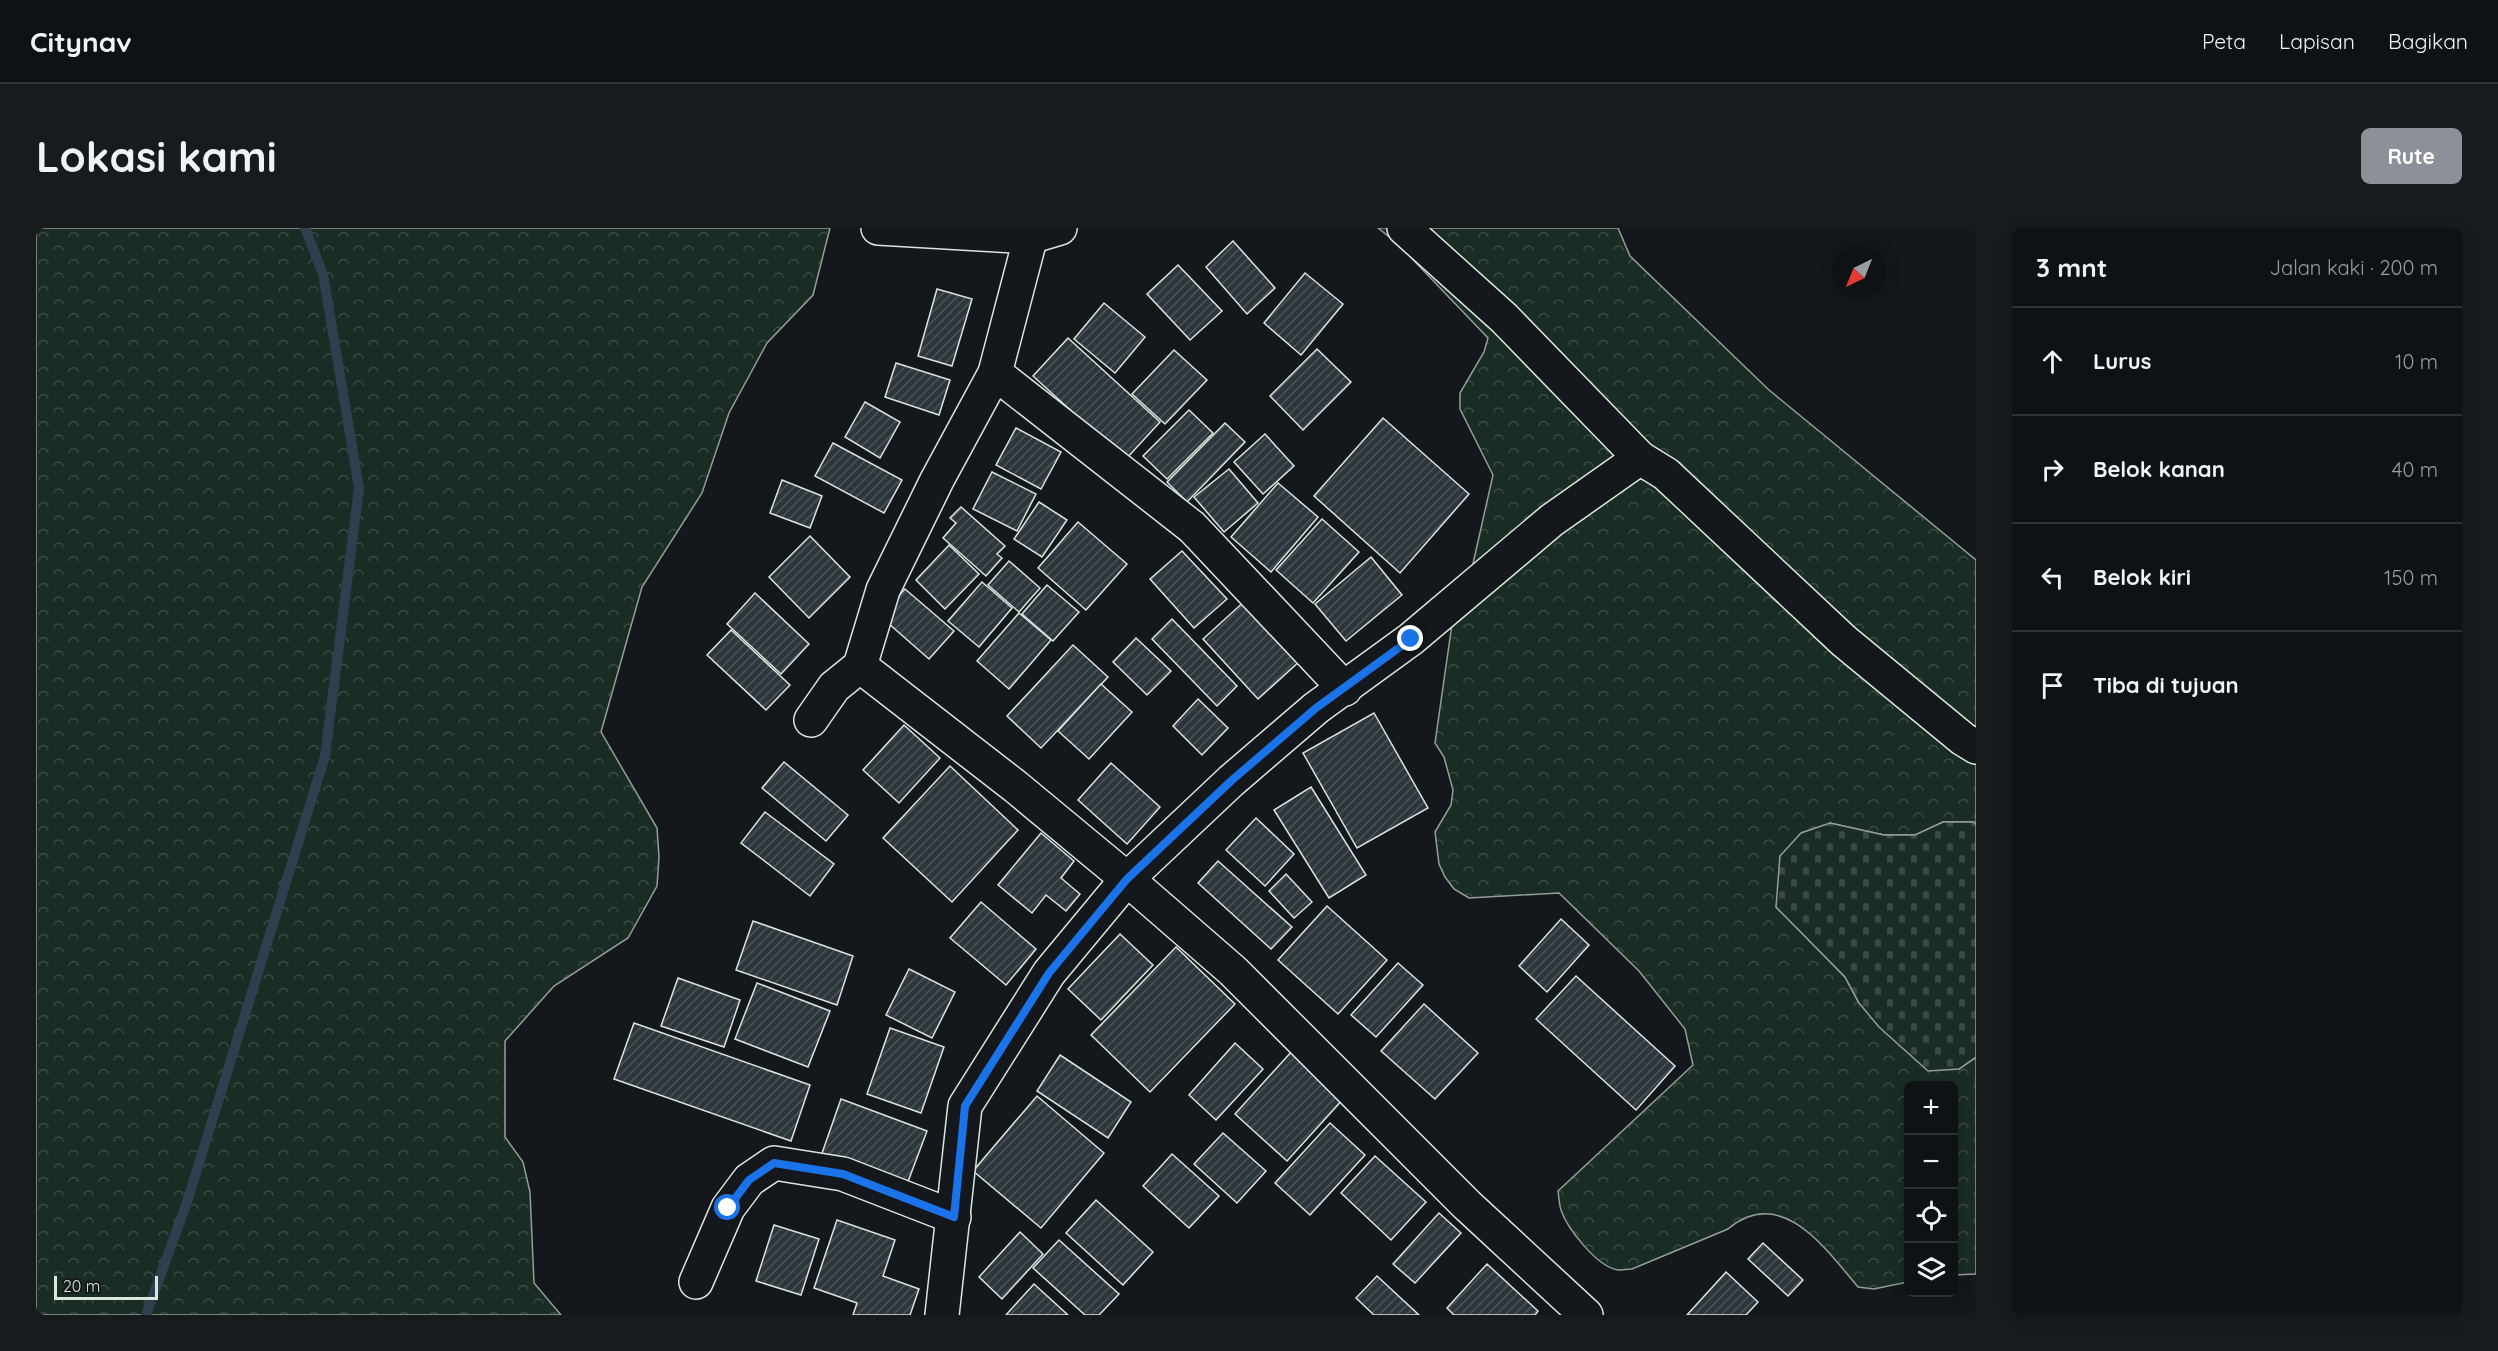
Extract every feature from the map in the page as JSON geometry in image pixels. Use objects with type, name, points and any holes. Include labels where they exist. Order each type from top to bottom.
[{"type":"street","points":[[811,720],[834,687],[860,666],[883,590],[995,373],[1041,231],[878,228]]},
{"type":"street","points":[[1404,228],[1504,318],[1640,458],[1666,474],[1844,641],[1963,739],[1976,747]]},
{"type":"street","points":[[995,373],[1097,450],[1192,527],[1345,689]]},
{"type":"street","points":[[942,1315],[965,1106],[1049,973],[1127,879],[1231,781],[1316,708],[1411,639],[1552,520],[1640,458]]},
{"type":"street","points":[[860,666],[901,696],[1127,879],[1233,970],[1467,1205],[1586,1315]]},
{"type":"street","points":[[696,1282],[728,1208],[749,1180],[774,1163],[843,1174],[954,1217]]},
{"type":"green space","points":[[36,228],[830,228],[813,295],[767,343],[729,413],[702,493],[642,587],[601,732],[657,828],[659,857],[657,886],[628,938],[554,986],[505,1041],[505,1137],[523,1162],[530,1192],[534,1283],[561,1315],[36,1315]]},
{"type":"green space","points":[[1378,228],[1618,228],[1630,256],[1769,390],[1976,560],[1976,825],[1973,822],[1943,822],[1916,835],[1884,835],[1830,823],[1776,907],[1845,977],[1859,1003],[1959,1069],[1976,1057],[1976,1274],[1958,1275],[1958,1081],[1904,1081],[1904,1283],[1874,1289],[1858,1287],[1817,1240],[1801,1227],[1784,1218],[1766,1214],[1747,1217],[1728,1229],[1632,1269],[1618,1270],[1601,1262],[1569,1227],[1560,1208],[1558,1191],[1693,1065],[1685,1029],[1639,971],[1559,893],[1469,898],[1454,889],[1439,864],[1435,832],[1451,805],[1453,790],[1444,757],[1435,743],[1454,610],[1465,599],[1493,475],[1460,409],[1460,393],[1484,352],[1488,338],[1398,244]]},
{"type":"green space","points":[[1943,822],[1974,822],[1976,825],[1976,1057],[1959,1069],[1928,1071],[1879,1027],[1859,1003],[1845,977],[1776,907],[1780,856],[1801,833],[1830,823],[1884,835],[1915,835]]},
{"type":"building","points":[[1233,241],[1275,288],[1247,314],[1206,267]]},
{"type":"building","points":[[1178,265],[1222,311],[1190,340],[1147,294]]},
{"type":"building","points":[[1305,273],[1343,304],[1301,355],[1264,323]]},
{"type":"building","points":[[937,289],[972,299],[952,366],[918,356]]},
{"type":"building","points":[[1104,303],[1145,337],[1115,373],[1074,339]]},
{"type":"building","points":[[1068,338],[1160,422],[1125,460],[1033,376]]},
{"type":"building","points":[[1317,349],[1351,382],[1303,430],[1270,396]]},
{"type":"building","points":[[1174,350],[1207,380],[1165,424],[1132,394]]},
{"type":"building","points":[[896,363],[950,380],[939,415],[885,397]]},
{"type":"building","points":[[865,402],[900,422],[880,458],[845,437]]},
{"type":"building","points":[[1189,410],[1213,433],[1167,479],[1143,456]]},
{"type":"building","points":[[1383,418],[1469,494],[1400,573],[1314,496]]},
{"type":"building","points":[[1225,423],[1245,442],[1187,502],[1167,482]]},
{"type":"building","points":[[1016,428],[1061,452],[1041,489],[996,465]]},
{"type":"building","points":[[1265,434],[1294,466],[1263,494],[1234,462]]},
{"type":"building","points":[[833,443],[902,480],[884,513],[815,476]]},
{"type":"building","points":[[1229,469],[1258,503],[1224,532],[1194,497]]},
{"type":"building","points":[[992,472],[1036,494],[1017,531],[973,509]]},
{"type":"building","points":[[782,480],[822,496],[810,528],[770,513]]},
{"type":"building","points":[[1278,483],[1318,517],[1271,572],[1231,537]]},
{"type":"building","points":[[1039,502],[1067,520],[1042,557],[1014,539]]},
{"type":"building","points":[[961,507],[1005,546],[997,554],[1002,558],[986,576],[943,538],[956,523],[950,518]]},
{"type":"building","points":[[1322,519],[1359,552],[1313,603],[1276,570]]},
{"type":"building","points":[[1078,522],[1127,564],[1086,610],[1038,568]]},
{"type":"building","points":[[810,536],[850,577],[809,618],[769,577]]},
{"type":"building","points":[[949,545],[979,574],[945,609],[916,580]]},
{"type":"building","points":[[1182,551],[1227,599],[1194,628],[1150,579]]},
{"type":"building","points":[[1371,557],[1402,595],[1346,641],[1315,604]]},
{"type":"building","points":[[1009,561],[1040,588],[1019,612],[988,585]]},
{"type":"building","points":[[982,582],[1012,608],[979,647],[948,621]]},
{"type":"building","points":[[1047,585],[1079,612],[1053,641],[1022,614]]},
{"type":"building","points":[[905,589],[954,631],[929,659],[880,616]]},
{"type":"building","points":[[755,593],[809,644],[781,674],[727,624]]},
{"type":"building","points":[[1247,599],[1301,660],[1258,699],[1203,639]]},
{"type":"building","points":[[1019,613],[1051,640],[1009,689],[977,661]]},
{"type":"building","points":[[1172,619],[1237,686],[1217,706],[1152,639]]},
{"type":"building","points":[[731,630],[790,685],[766,710],[707,655]]},
{"type":"building","points":[[1136,638],[1171,671],[1147,695],[1113,662]]},
{"type":"building","points":[[1073,645],[1108,677],[1041,748],[1007,716]]},
{"type":"building","points":[[1101,684],[1132,712],[1089,759],[1058,731]]},
{"type":"building","points":[[1198,699],[1228,728],[1202,755],[1173,726]]},
{"type":"building","points":[[1374,713],[1428,808],[1357,848],[1303,753]]},
{"type":"building","points":[[904,725],[940,758],[899,803],[863,770]]},
{"type":"building","points":[[784,762],[848,815],[826,841],[762,788]]},
{"type":"building","points":[[1111,763],[1160,807],[1127,844],[1078,800]]},
{"type":"building","points":[[950,766],[1018,830],[952,902],[883,838]]},
{"type":"building","points":[[1311,787],[1366,875],[1329,898],[1274,810]]},
{"type":"building","points":[[765,812],[834,864],[810,896],[741,843]]},
{"type":"building","points":[[1256,818],[1294,854],[1265,886],[1226,850]]},
{"type":"building","points":[[1041,833],[1074,861],[1061,878],[1080,894],[1066,911],[1046,895],[1032,913],[998,885]]},
{"type":"building","points":[[1218,861],[1292,927],[1271,949],[1198,883]]},
{"type":"building","points":[[1286,874],[1312,902],[1294,918],[1269,891]]},
{"type":"building","points":[[981,902],[1036,949],[1006,985],[950,938]]},
{"type":"building","points":[[1327,906],[1387,960],[1338,1014],[1278,960]]},
{"type":"building","points":[[1561,919],[1589,945],[1547,992],[1519,966]]},
{"type":"building","points":[[753,921],[853,956],[837,1005],[736,970]]},
{"type":"building","points":[[1120,934],[1153,965],[1101,1020],[1068,989]]},
{"type":"building","points":[[1176,947],[1235,1004],[1150,1092],[1091,1035]]},
{"type":"building","points":[[1398,963],[1423,985],[1376,1037],[1351,1015]]},
{"type":"building","points":[[909,969],[955,992],[932,1038],[886,1015]]},
{"type":"building","points":[[1576,976],[1675,1066],[1636,1110],[1536,1019]]},
{"type":"building","points":[[678,978],[740,1000],[724,1047],[661,1026]]},
{"type":"building","points":[[757,983],[830,1011],[808,1067],[735,1039]]},
{"type":"building","points":[[1424,1004],[1478,1053],[1435,1099],[1381,1051]]},
{"type":"building","points":[[634,1023],[810,1085],[791,1141],[614,1079]]},
{"type":"building","points":[[890,1028],[944,1047],[921,1113],[867,1094]]},
{"type":"building","points":[[1235,1043],[1263,1069],[1216,1120],[1189,1095]]},
{"type":"building","points":[[1293,1050],[1345,1097],[1287,1161],[1235,1114]]},
{"type":"building","points":[[1060,1055],[1131,1102],[1108,1138],[1037,1091]]},
{"type":"building","points":[[1037,1096],[1104,1153],[1041,1228],[973,1171]]},
{"type":"building","points":[[841,1099],[927,1131],[906,1187],[821,1156]]},
{"type":"building","points":[[1330,1123],[1365,1155],[1310,1215],[1275,1183]]},
{"type":"building","points":[[1223,1133],[1266,1171],[1237,1203],[1194,1164]]},
{"type":"building","points":[[1172,1154],[1219,1196],[1189,1228],[1143,1186]]},
{"type":"building","points":[[1375,1156],[1426,1202],[1391,1240],[1341,1193]]},
{"type":"building","points":[[1096,1200],[1153,1252],[1123,1285],[1066,1233]]},
{"type":"building","points":[[1439,1213],[1461,1233],[1415,1283],[1393,1264]]},
{"type":"building","points":[[837,1220],[895,1240],[883,1276],[919,1289],[910,1315],[853,1315],[857,1303],[814,1288]]},
{"type":"building","points":[[774,1225],[819,1239],[801,1295],[756,1281]]},
{"type":"building","points":[[1020,1232],[1043,1254],[1002,1299],[979,1277]]},
{"type":"building","points":[[1059,1240],[1119,1294],[1099,1315],[1085,1315],[1033,1268]]},
{"type":"building","points":[[1763,1243],[1803,1280],[1788,1296],[1748,1259]]},
{"type":"building","points":[[1487,1264],[1538,1311],[1535,1315],[1454,1315],[1447,1308]]},
{"type":"building","points":[[1726,1272],[1758,1302],[1746,1315],[1687,1315]]},
{"type":"building","points":[[1377,1276],[1419,1315],[1374,1315],[1356,1298]]},
{"type":"building","points":[[1034,1284],[1068,1315],[1006,1315]]},
{"type":"waterway","points":[[146,1315],[187,1202],[325,756],[359,488],[323,274],[305,228]]},
{"type":"route","points":[[728,1208],[749,1180],[774,1163],[843,1174],[954,1217],[965,1106],[1049,973],[1127,879],[1231,781],[1316,708],[1411,639]]}]
